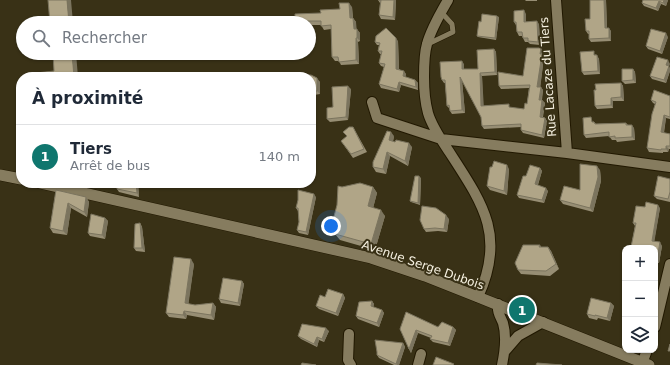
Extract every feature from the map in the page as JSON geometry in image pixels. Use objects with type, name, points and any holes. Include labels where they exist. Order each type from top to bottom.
[{"type":"street","points":[[448,0],[426,44],[424,89],[428,115],[441,139],[474,190],[484,212],[489,228],[490,265],[478,297]]},
{"type":"street","name":"Rue Lacaze du Tiers","points":[[556,0],[567,153]]},
{"type":"street","name":"Rue Lacaze du Tiers","points":[[372,102],[377,118],[441,139],[670,166]]},
{"type":"street","points":[[0,175],[16,178]]},
{"type":"street","name":"Avenue Serge Dubois","points":[[62,188],[371,258],[425,276],[646,363]]},
{"type":"street","points":[[657,317],[670,264]]},
{"type":"street","points":[[498,304],[497,311],[503,323],[505,335],[505,350],[502,365]]},
{"type":"street","points":[[505,350],[518,336],[543,322]]},
{"type":"street","points":[[349,334],[348,360],[351,365]]},
{"type":"street","points":[[646,363],[647,353]]},
{"type":"street","points":[[418,365],[421,354]]},
{"type":"lane","points":[[426,44],[453,32],[452,24],[442,12]]},
{"type":"building","points":[[48,0],[67,0],[68,16],[49,16]]},
{"type":"building","points":[[381,0],[394,0],[393,17],[379,15]]},
{"type":"building","points":[[590,0],[604,0],[605,28],[609,28],[609,38],[589,39],[589,31],[586,31],[585,19],[590,19]]},
{"type":"building","points":[[643,0],[664,0],[663,3],[659,1],[656,8],[642,3]]},
{"type":"building","points":[[339,3],[349,3],[350,18],[353,18],[354,29],[357,29],[356,60],[339,62],[338,57],[332,57],[331,25],[321,26],[321,21],[316,21],[316,16],[295,16],[295,14],[321,13],[320,10],[340,9]]},
{"type":"building","points":[[524,10],[524,22],[537,21],[538,42],[528,41],[528,38],[523,38],[522,32],[517,32],[516,22],[514,22],[514,11]]},
{"type":"building","points":[[482,14],[497,16],[495,38],[477,36],[479,21],[481,22]]},
{"type":"building","points":[[386,28],[396,38],[396,69],[404,71],[403,76],[415,80],[416,87],[399,82],[397,89],[379,84],[385,64],[379,63],[382,51],[378,51],[380,43],[375,42],[376,36]]},
{"type":"building","points":[[651,29],[666,33],[660,51],[646,46]]},
{"type":"building","points":[[527,48],[541,48],[540,54],[542,54],[537,87],[541,87],[539,100],[542,100],[540,117],[545,118],[542,135],[521,130],[521,124],[482,126],[481,117],[460,77],[462,110],[450,111],[449,105],[447,106],[445,80],[442,80],[441,77],[440,62],[462,61],[462,69],[478,69],[477,50],[494,49],[495,72],[480,73],[481,106],[509,104],[509,107],[524,109],[525,103],[527,104],[530,85],[499,86],[498,72],[523,76]]},
{"type":"building","points":[[594,51],[594,55],[597,55],[598,71],[582,72],[580,52]]},
{"type":"building","points":[[657,57],[668,60],[666,65],[669,66],[664,80],[650,76]]},
{"type":"building","points":[[53,60],[73,60],[74,72],[45,72],[54,71]]},
{"type":"building","points":[[622,69],[633,69],[633,80],[622,81]]},
{"type":"building","points":[[316,78],[317,78],[316,91]]},
{"type":"building","points":[[621,83],[621,97],[611,98],[611,105],[595,106],[595,84]]},
{"type":"building","points":[[348,86],[346,117],[327,119],[327,108],[333,107],[332,87]]},
{"type":"building","points":[[654,90],[670,96],[670,117],[664,115],[661,132],[670,134],[670,146],[666,146],[666,149],[661,150],[647,148],[652,114],[656,102],[651,100]]},
{"type":"building","points":[[591,117],[592,122],[595,124],[626,123],[626,125],[632,125],[632,137],[609,137],[609,132],[584,135],[583,118]]},
{"type":"building","points":[[349,127],[353,127],[364,149],[351,154],[341,141],[347,136],[343,132]]},
{"type":"building","points":[[387,131],[391,132],[389,140],[409,143],[405,161],[387,152],[383,169],[373,167],[373,162]]},
{"type":"building","points":[[494,161],[507,165],[504,191],[487,186],[490,167],[492,167]]},
{"type":"building","points":[[580,164],[597,166],[598,177],[590,208],[560,200],[564,186],[580,190]]},
{"type":"building","points":[[530,165],[540,168],[535,184],[546,188],[542,200],[517,195],[523,176],[526,176]]},
{"type":"building","points":[[415,176],[419,176],[418,203],[410,201]]},
{"type":"building","points":[[658,176],[670,179],[670,192],[668,199],[654,196]]},
{"type":"building","points":[[360,183],[373,187],[368,206],[381,210],[371,244],[335,234],[336,225],[332,224],[337,205],[338,186],[342,187]]},
{"type":"building","points":[[136,188],[137,193],[117,189]]},
{"type":"building","points":[[56,190],[86,197],[84,212],[68,203],[63,231],[50,228]]},
{"type":"building","points":[[298,190],[314,194],[306,232],[297,230],[299,222],[298,208],[296,208]]},
{"type":"building","points":[[646,202],[658,205],[652,241],[660,242],[658,253],[658,245],[631,245],[636,223],[633,223],[636,206],[645,207]]},
{"type":"building","points":[[422,206],[436,208],[446,215],[444,229],[424,229],[420,220]]},
{"type":"building","points":[[91,214],[105,218],[102,235],[88,233]]},
{"type":"building","points":[[140,223],[142,248],[134,248],[135,224]]},
{"type":"building","points":[[523,245],[540,245],[539,247],[548,247],[556,264],[546,271],[518,270],[515,263]]},
{"type":"building","points":[[174,257],[191,259],[185,303],[195,305],[213,303],[211,315],[184,311],[183,315],[166,313]]},
{"type":"building","points":[[223,278],[242,281],[238,303],[219,299]]},
{"type":"building","points":[[328,289],[343,294],[336,313],[316,306],[320,295],[325,297]]},
{"type":"building","points":[[591,298],[611,303],[607,318],[587,314]]},
{"type":"building","points":[[372,301],[371,306],[382,310],[377,323],[356,316],[359,302]]},
{"type":"building","points":[[406,312],[438,327],[442,322],[453,327],[448,343],[430,339],[432,336],[416,330],[409,349],[400,329]]},
{"type":"building","points":[[302,324],[326,328],[322,339],[317,337],[314,344],[298,336]]},
{"type":"building","points":[[375,340],[403,343],[396,364],[377,355]]},
{"type":"building","points":[[436,357],[454,364],[433,365]]},
{"type":"building","points":[[302,363],[316,365],[301,365]]},
{"type":"building","points":[[537,363],[562,365],[536,365]]},
{"type":"place","name":"Tiers","points":[[522,310]]}]
